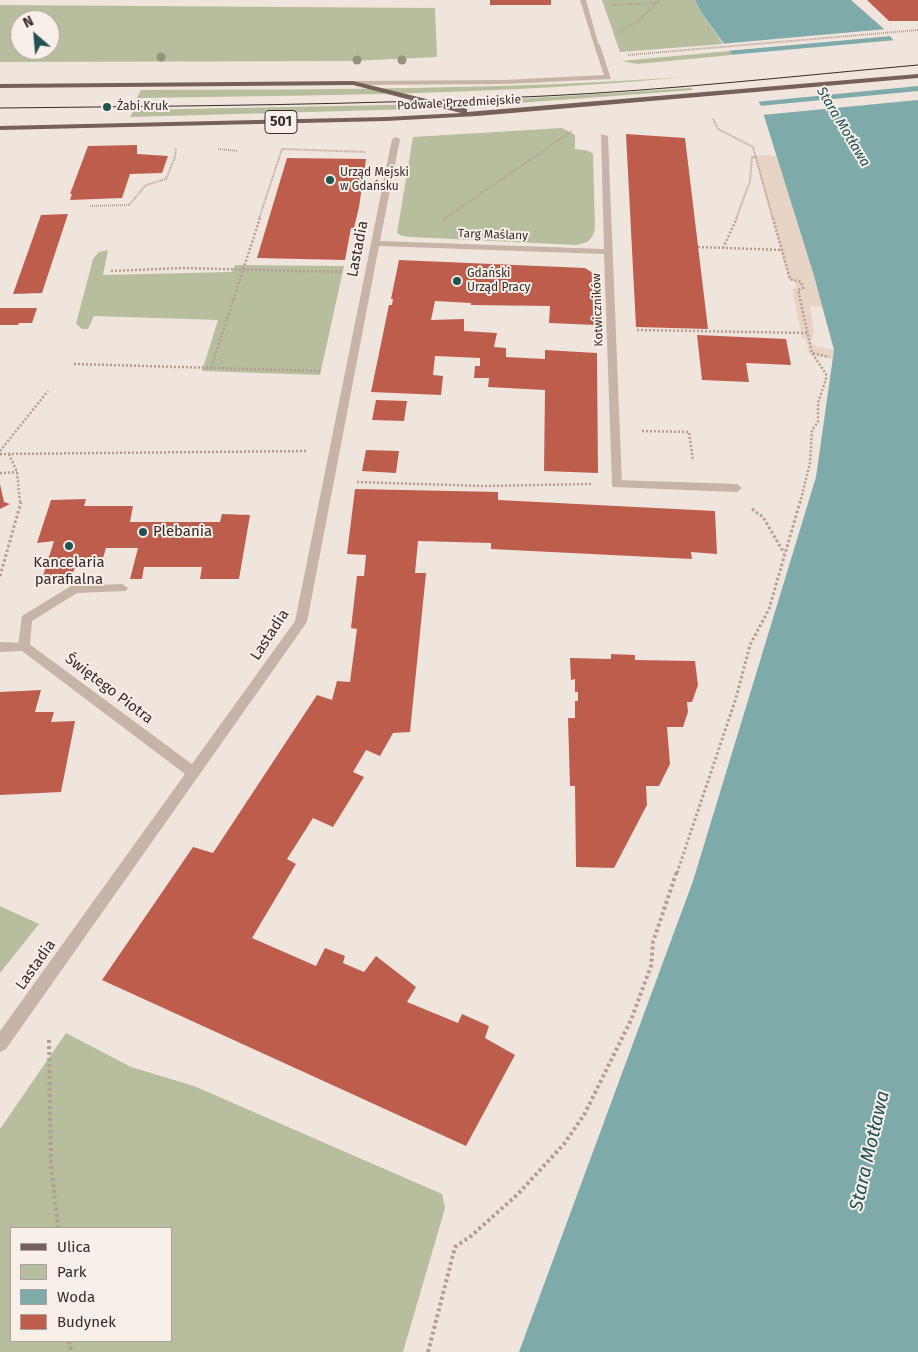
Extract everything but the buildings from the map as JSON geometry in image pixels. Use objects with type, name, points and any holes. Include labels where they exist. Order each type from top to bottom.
[{"type":"main road","name":"Podwale Przedmiejskie","points":[[0,128],[386,119],[477,114],[918,76]]},
{"type":"main road","name":"Podwale Przedmiejskie","points":[[0,86],[353,83]]},
{"type":"main road","points":[[353,83],[477,114]]},
{"type":"street","points":[[583,0],[601,57]]},
{"type":"street","name":"Podwale Przedmiejskie","points":[[353,83],[504,82],[608,77],[601,57]]},
{"type":"street","name":"Kotwiczników","points":[[604,136],[617,484]]},
{"type":"street","name":"Lastadia","points":[[0,1044],[301,622],[396,139]]},
{"type":"street","name":"Targ Maślany","points":[[376,243],[609,252]]},
{"type":"street","points":[[617,484],[737,488]]},
{"type":"street","points":[[0,647],[24,646],[26,619],[75,589],[122,588]]},
{"type":"street","name":"Świętego Piotra","points":[[24,646],[194,773]]},
{"type":"path","points":[[596,42],[628,28],[659,1]]},
{"type":"path","points":[[637,4],[659,1]]},
{"type":"path","points":[[601,57],[918,30]]},
{"type":"path","points":[[428,1352],[456,1248],[472,1236],[517,1194],[564,1144],[584,1115],[630,1020],[651,966],[653,942],[736,698],[750,644],[769,609],[810,463],[812,430],[818,422],[818,403],[826,374],[812,353],[798,290],[802,288],[801,282],[790,279],[752,147],[747,142],[719,130],[714,125],[713,114]]},
{"type":"path","points":[[420,245],[423,234],[530,158],[572,131]]},
{"type":"path","points":[[90,206],[129,205],[146,185],[166,179],[175,157],[177,140]]},
{"type":"path","points":[[210,368],[282,149],[373,152]]},
{"type":"path","points":[[723,248],[750,184],[752,157],[756,157]]},
{"type":"path","points":[[698,247],[783,250]]},
{"type":"path","points":[[111,271],[183,268],[342,272]]},
{"type":"path","points":[[612,329],[808,334]]},
{"type":"path","points":[[812,353],[829,357]]},
{"type":"path","points":[[74,364],[330,371]]},
{"type":"path","points":[[48,390],[0,452],[9,454],[335,451]]},
{"type":"path","points":[[615,430],[689,432]]},
{"type":"path","points":[[0,576],[21,501],[17,472],[9,454]]},
{"type":"path","points":[[0,473],[17,472]]},
{"type":"path","points":[[329,481],[484,486],[617,484]]},
{"type":"path","points":[[747,507],[756,510],[763,517],[784,554]]},
{"type":"path","points":[[49,1040],[51,1165],[58,1227]]},
{"type":"green space","points":[[602,0],[695,0],[723,44],[620,52]]},
{"type":"green space","points":[[0,5],[435,8],[437,57],[352,61],[0,62]]},
{"type":"green space","points":[[729,51],[732,55],[637,64],[622,61]]},
{"type":"green space","points":[[683,77],[479,91],[137,98],[141,90],[480,87]]},
{"type":"green space","points":[[691,88],[693,90],[451,108],[130,117],[134,110],[440,104]]},
{"type":"green space","points":[[562,128],[575,135],[575,149],[589,151],[593,154],[595,229],[589,241],[576,245],[412,237],[402,236],[397,233],[413,137]]},
{"type":"green space","points":[[108,250],[103,275],[232,272],[235,265],[344,266],[320,375],[202,371],[218,320],[94,316],[88,329],[82,329],[76,324],[93,259],[99,252]]},
{"type":"green space","points":[[0,906],[39,924],[0,973]]},
{"type":"green space","points":[[66,1033],[131,1067],[194,1086],[442,1194],[445,1208],[403,1352],[0,1352],[0,1129]]},
{"type":"shaded area","points":[[754,155],[777,156],[823,307],[810,306],[814,333],[811,341],[813,345],[834,350],[833,359],[809,354],[806,339],[802,338],[792,289],[797,287],[795,282],[789,280]]},
{"type":"water","name":"Stara Motława","points":[[695,0],[851,0],[884,29],[918,69],[918,1352],[519,1352],[693,881],[816,477],[834,350],[814,276],[761,106],[732,55],[701,12]]},
{"type":"pier","points":[[887,29],[892,36],[726,51],[720,44]]},
{"type":"pier","points":[[896,40],[918,66],[918,86],[756,102],[729,55]]},
{"type":"pier","points":[[918,91],[918,100],[762,115],[759,106]]},
{"type":"tram line","points":[[0,108],[205,106],[545,96],[685,86],[918,65]]},
{"type":"place","name":"Żabi Kruk","points":[[107,107]]},
{"type":"place","name":"Urząd Mejski w Gdańsku","points":[[330,180]]},
{"type":"place","name":"Gdański Urząd Pracy","points":[[457,281]]},
{"type":"place","name":"Plebania","points":[[143,532]]},
{"type":"place","name":"Kancelaria parafialna","points":[[69,546]]}]
